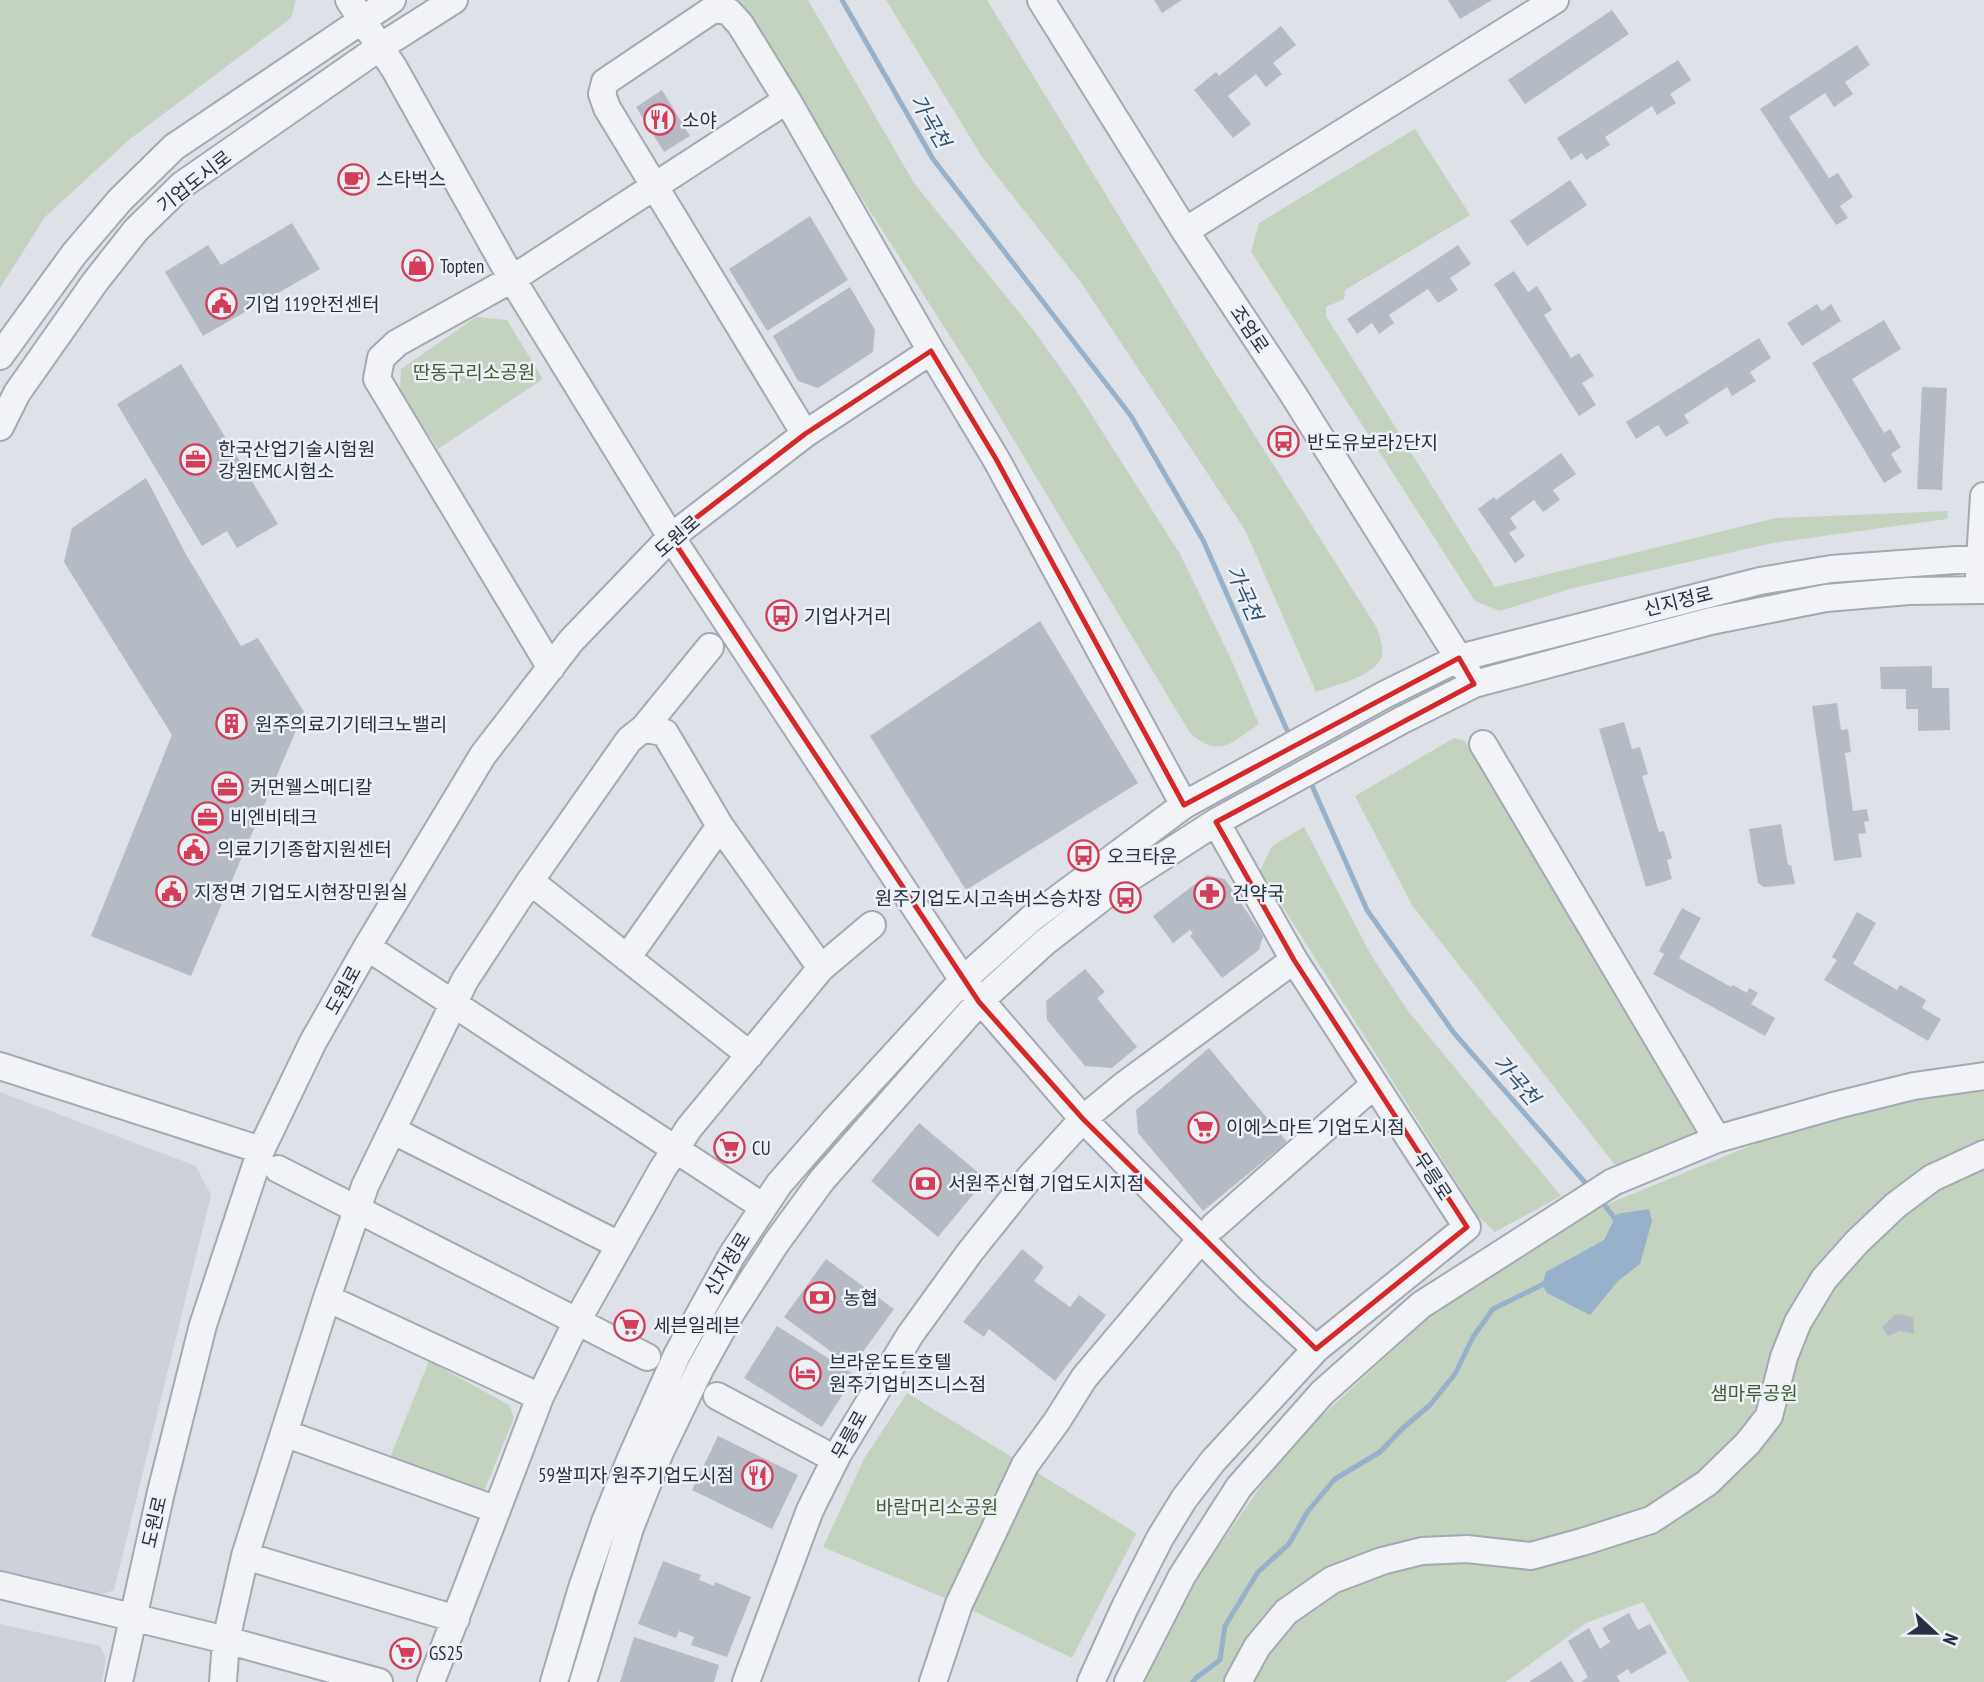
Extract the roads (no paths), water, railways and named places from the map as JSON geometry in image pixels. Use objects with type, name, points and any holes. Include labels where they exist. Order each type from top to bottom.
[{"type":"street","name":"기업도시로","points":[[0,356],[74,254],[120,200],[174,147],[356,10],[392,0]]},
{"type":"street","name":"기업도시로","points":[[0,427],[17,393],[55,336],[136,230],[182,185],[380,47],[454,0]]},
{"type":"street","name":"조엄로","points":[[1041,0],[1185,231],[1310,421],[1474,684]]},
{"type":"street","points":[[1185,231],[1555,0]]},
{"type":"street","points":[[805,434],[607,108],[602,94],[605,82],[715,8],[729,12],[740,24],[787,100],[996,459],[1184,804]]},
{"type":"street","points":[[356,10],[380,47],[512,279],[671,537],[963,980],[979,1002],[1083,1119],[1250,1289],[1315,1349]]},
{"type":"street","points":[[551,668],[377,379],[381,358],[397,343],[512,279],[787,100]]},
{"type":"street","name":"도원로","points":[[119,1682],[161,1492],[203,1325],[270,1160],[313,1042],[483,755],[571,642],[671,537],[805,434],[931,351]]},
{"type":"street","points":[[1981,590],[1984,496]]},
{"type":"street","name":"신지정로","points":[[554,1682],[586,1577],[631,1458],[677,1355],[762,1206],[833,1122],[963,980],[1032,918],[1184,804],[1384,695],[1459,658],[1760,581],[1831,569],[1981,558]]},
{"type":"street","name":"신지정로","points":[[583,1682],[626,1541],[660,1452],[700,1369],[731,1313],[776,1243],[822,1180],[979,1002],[1045,942],[1117,886],[1216,822],[1402,720],[1474,684],[1711,621],[1826,598],[1909,591],[1981,590]]},
{"type":"street","points":[[223,1682],[226,1640],[246,1556],[341,1255],[361,1198],[392,1130],[465,980],[530,881],[629,740],[645,728],[710,647]]},
{"type":"street","points":[[645,728],[665,733],[720,825],[821,968]]},
{"type":"street","points":[[1483,744],[1717,1139]]},
{"type":"street","name":"무릉로","points":[[1091,1682],[1148,1561],[1184,1499],[1213,1461],[1315,1349],[1467,1227],[1294,960],[1216,822]]},
{"type":"street","points":[[627,958],[720,825]]},
{"type":"street","points":[[530,881],[750,1055]]},
{"type":"street","points":[[431,1682],[541,1397],[580,1314],[674,1149],[821,968],[873,925]]},
{"type":"street","points":[[367,947],[762,1206]]},
{"type":"street","name":"무릉로","points":[[746,1682],[810,1510],[838,1454],[910,1335],[970,1252],[1030,1177],[1083,1119],[1123,1086],[1294,960]]},
{"type":"street","points":[[0,1066],[270,1160],[361,1198],[580,1314],[647,1357]]},
{"type":"street","points":[[1128,1682],[1182,1576],[1239,1487],[1322,1393],[1421,1305],[1613,1182],[1717,1139],[1902,1089],[1984,1076]]},
{"type":"street","points":[[1213,1226],[1366,1092]]},
{"type":"street","points":[[392,1130],[619,1245]]},
{"type":"street","points":[[1238,1682],[1256,1647],[1286,1612],[1332,1580],[1382,1561],[1422,1551],[1466,1549],[1531,1556],[1547,1552],[1651,1520],[1707,1483],[1748,1443],[1769,1416],[1784,1357],[1798,1322],[1824,1279],[1857,1242],[1896,1205],[1932,1178],[1984,1154]]},
{"type":"street","points":[[933,1682],[959,1604],[1025,1465],[1084,1378],[1192,1250]]},
{"type":"street","points":[[327,1298],[541,1397]]},
{"type":"street","points":[[717,1396],[822,1451]]},
{"type":"street","points":[[284,1433],[497,1510]]},
{"type":"street","points":[[246,1556],[456,1619]]},
{"type":"street","points":[[0,1584],[226,1640],[379,1682]]},
{"type":"water","points":[[1649,1209],[1652,1221],[1640,1264],[1618,1281],[1590,1315],[1547,1293],[1542,1285],[1546,1272],[1604,1240],[1617,1214]]},
{"type":"waterway","name":"가곡천","points":[[842,0],[933,159],[1131,416],[1203,540],[1290,737]]},
{"type":"waterway","name":"가곡천","points":[[1310,781],[1367,910],[1454,1033],[1590,1188]]},
{"type":"waterway","points":[[1601,1200],[1618,1223]]},
{"type":"waterway","points":[[1193,1682],[1220,1660],[1225,1626],[1258,1572],[1289,1544],[1308,1511],[1335,1479],[1380,1452],[1430,1405],[1455,1374],[1473,1337],[1493,1309],[1546,1283]]},
{"type":"place","name":"소야","points":[[659,120]]},
{"type":"place","name":"스타벅스","points":[[353,179]]},
{"type":"place","name":"Topten","points":[[417,266]]},
{"type":"place","name":"기업 119안전센터","points":[[222,304]]},
{"type":"place","name":"반도유보라2단지","points":[[1284,442]]},
{"type":"place","name":"한국산업기술시험원 강원EMC시험소","points":[[195,460]]},
{"type":"place","name":"기업사거리","points":[[781,616]]},
{"type":"place","name":"원주의료기기테크노밸리","points":[[232,724]]},
{"type":"place","name":"커먼웰스메디칼","points":[[227,787]]},
{"type":"place","name":"비엔비테크","points":[[207,817]]},
{"type":"place","name":"의료기기종합지원센터","points":[[194,849]]},
{"type":"place","name":"오크타운","points":[[1084,856]]},
{"type":"place","name":"지정면 기업도시현장민원실","points":[[171,892]]},
{"type":"place","name":"건약국","points":[[1209,893]]},
{"type":"place","name":"원주기업도시고속버스승차장","points":[[1125,898]]},
{"type":"place","name":"이에스마트 기업도시점","points":[[1203,1127]]},
{"type":"place","name":"CU","points":[[729,1148]]},
{"type":"place","name":"서원주신협 기업도시지점","points":[[925,1183]]},
{"type":"place","name":"농협","points":[[820,1298]]},
{"type":"place","name":"세븐일레븐","points":[[630,1325]]},
{"type":"place","name":"브라운도트호텔 원주기업비즈니스점","points":[[806,1373]]},
{"type":"place","name":"59쌀피자 원주기업도시점","points":[[757,1475]]},
{"type":"place","name":"GS25","points":[[406,1653]]},
{"type":"park label","name":"딴동구리소공원","points":[[474,372]]},
{"type":"park label","name":"샘마루공원","points":[[1754,1393]]},
{"type":"park label","name":"바람머리소공원","points":[[937,1507]]}]
